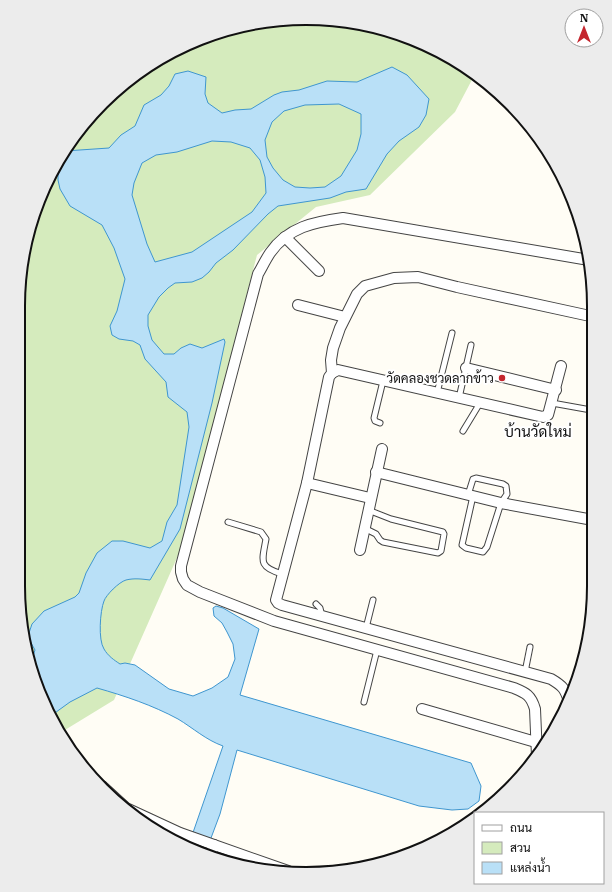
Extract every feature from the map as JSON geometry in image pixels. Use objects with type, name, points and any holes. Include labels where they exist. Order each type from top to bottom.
[{"type":"street","points":[[541,741],[533,701],[527,694],[514,688],[274,621],[200,592],[187,585],[183,579],[181,566],[258,274],[271,252],[285,237],[302,226],[316,222],[343,218],[583,259]]},
{"type":"street","points":[[285,237],[319,271]]},
{"type":"street","points":[[332,373],[331,360],[333,348],[340,328],[357,294],[365,286],[394,278],[418,277],[587,315]]},
{"type":"street","points":[[298,305],[345,317]]},
{"type":"street","points":[[561,366],[556,390],[548,415],[543,417],[338,370],[332,373],[329,376],[307,483],[276,595],[276,600],[282,605],[551,679],[560,684],[567,692]]},
{"type":"street","points":[[466,368],[556,390]]},
{"type":"street","points":[[360,550],[370,498],[382,449]]},
{"type":"street","points":[[376,472],[501,502],[587,519]]},
{"type":"street","points":[[307,483],[370,498]]},
{"type":"street","points":[[422,709],[539,743]]},
{"type":"street","points":[[147,818],[180,833],[212,845],[235,858]]},
{"type":"street","points":[[211,850],[212,845]]},
{"type":"street","points":[[242,860],[254,862]]},
{"type":"lane","points":[[436,393],[452,333]]},
{"type":"lane","points":[[459,398],[471,345]]},
{"type":"lane","points":[[380,423],[375,421],[374,418],[383,381]]},
{"type":"lane","points":[[463,431],[480,402]]},
{"type":"lane","points":[[552,403],[587,409]]},
{"type":"lane","points":[[476,478],[506,486],[507,494],[501,502],[488,547],[483,552],[466,548],[462,545],[470,495],[473,479],[476,478]]},
{"type":"lane","points":[[364,528],[376,534],[383,542],[438,553],[441,552],[443,532],[392,519],[368,510]]},
{"type":"lane","points":[[228,522],[261,532],[266,539],[262,560],[264,566],[270,570],[282,574]]},
{"type":"lane","points":[[366,628],[373,600]]},
{"type":"lane","points":[[316,604],[320,608],[322,616]]},
{"type":"lane","points":[[525,672],[530,647]]},
{"type":"lane","points":[[364,702],[377,650]]},
{"type":"green space","points":[[306,25],[343,27],[361,30],[414,46],[462,72],[472,79],[455,112],[370,195],[316,207],[257,255],[180,551],[114,700],[65,730],[46,694],[30,641],[27,623],[25,586],[25,306],[27,269],[30,251],[46,198],[72,150],[107,107],[150,72],[198,46],[251,30],[269,27]]},
{"type":"water","points":[[392,67],[407,75],[429,99],[426,115],[419,127],[399,141],[387,154],[366,189],[346,192],[330,198],[278,206],[268,214],[233,250],[216,263],[202,278],[192,282],[175,283],[159,297],[148,315],[148,326],[152,340],[164,354],[174,354],[181,348],[190,344],[202,348],[224,339],[225,342],[212,403],[180,529],[150,580],[135,579],[123,581],[107,595],[101,611],[100,625],[102,645],[111,658],[120,664],[125,663],[135,665],[169,689],[193,696],[212,688],[228,677],[235,659],[233,644],[222,623],[214,616],[213,608],[216,606],[223,608],[259,629],[240,695],[471,763],[481,786],[479,801],[468,809],[452,810],[419,806],[237,750],[220,814],[207,849],[190,842],[223,746],[205,737],[178,719],[158,709],[97,688],[70,702],[55,713],[46,694],[34,654],[35,650],[30,641],[29,633],[32,624],[44,611],[75,597],[79,593],[86,573],[97,553],[112,541],[123,541],[150,548],[162,541],[167,522],[177,505],[189,427],[187,412],[168,397],[166,382],[145,359],[140,345],[133,341],[119,339],[112,335],[110,326],[117,311],[125,279],[114,248],[102,225],[70,206],[60,189],[58,174],[72,151],[109,148],[121,135],[135,126],[144,105],[161,95],[169,86],[175,74],[188,71],[206,77],[205,94],[208,103],[222,113],[251,109],[274,95],[282,92],[299,90],[327,81],[357,82]],"holes":[[[339,104],[361,114],[361,134],[357,150],[341,176],[325,187],[295,187],[283,180],[273,168],[267,157],[265,140],[272,122],[284,111],[305,105]],[[212,141],[231,142],[250,148],[260,160],[265,177],[266,193],[252,212],[192,252],[155,262],[147,244],[132,195],[134,183],[142,163],[156,155],[177,152]]]},
{"type":"place","name":"วัดคลองชวดลากข้าว","points":[[502,378]]},
{"type":"district","name":"บ้านวัดใหม่","points":[[538,432]]}]
